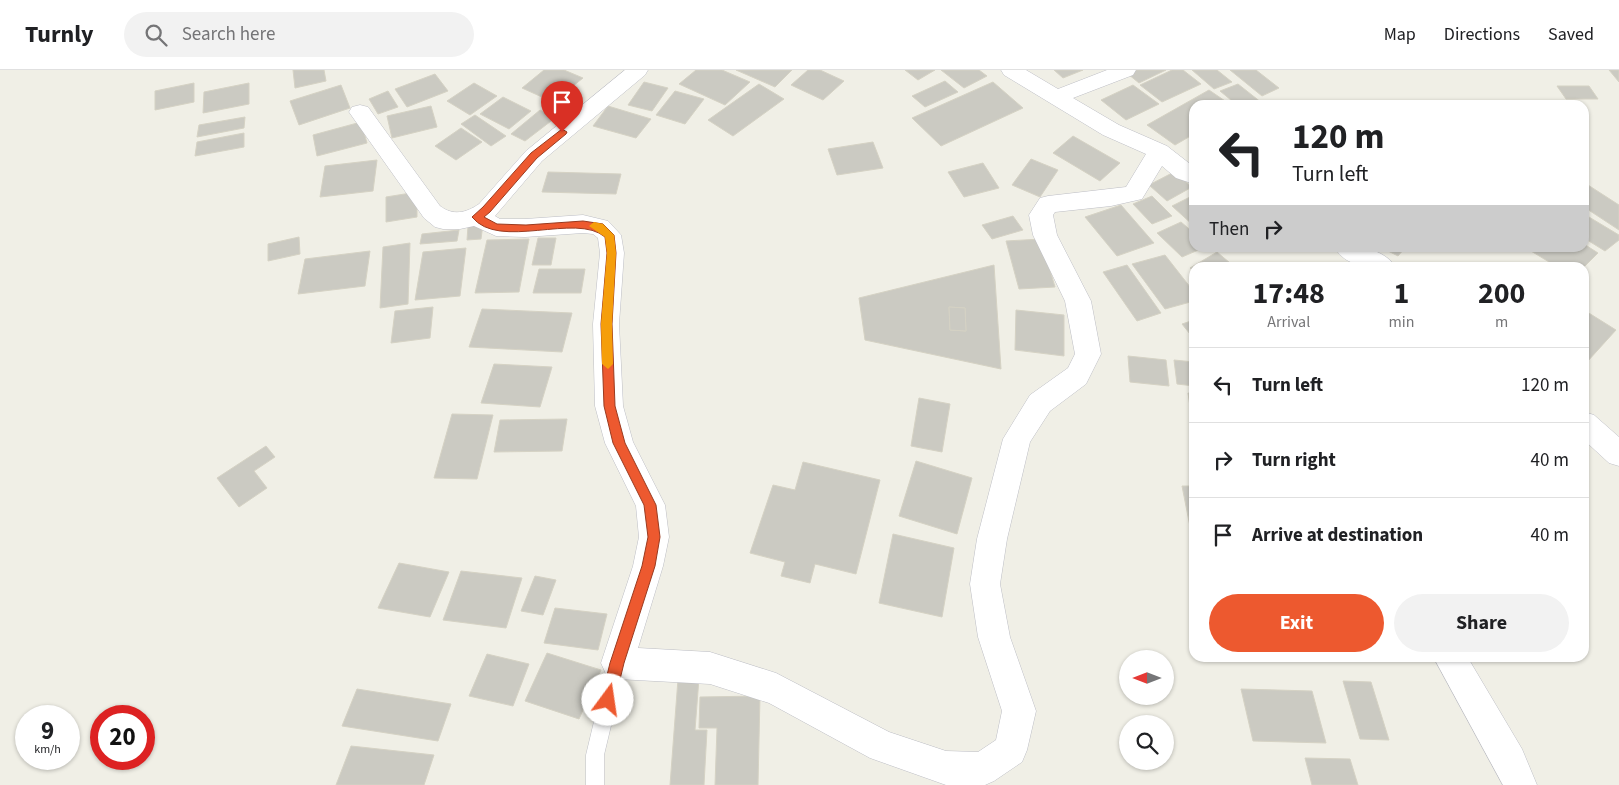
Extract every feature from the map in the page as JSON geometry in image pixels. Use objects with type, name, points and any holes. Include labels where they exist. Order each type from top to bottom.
[{"type":"street","points":[[360,112],[432,212],[443,221],[460,221],[477,217],[487,210],[534,156],[638,70]]},
{"type":"street","points":[[1011,70],[1111,130],[1158,152],[1189,174]]},
{"type":"street","points":[[1056,97],[1126,70]]},
{"type":"street","points":[[477,217],[496,227],[526,228],[583,224],[600,227],[609,235],[612,253],[606,324],[609,406],[619,443],[650,505],[654,537],[648,566],[617,663],[710,668],[776,689],[882,746],[946,768],[982,768],[1010,750],[1020,711],[994,637],[984,584],[992,539],[1017,439],[1040,403],[1076,376],[1088,354],[1078,301],[1045,235],[1040,215],[1048,204],[1111,198],[1134,193],[1145,178],[1158,152]]},
{"type":"street","points":[[1354,252],[1373,262]]},
{"type":"street","points":[[1589,427],[1619,454]]},
{"type":"street","points":[[1452,662],[1510,761],[1520,785]]},
{"type":"lane","points":[[594,785],[595,755],[617,663]]},
{"type":"building","points":[[293,70],[324,70],[326,81],[295,88]]},
{"type":"building","points":[[544,70],[564,70],[583,78],[553,102],[522,88]]},
{"type":"building","points":[[696,70],[722,70],[750,82],[725,105],[679,84]]},
{"type":"building","points":[[736,70],[792,70],[775,87]]},
{"type":"building","points":[[808,70],[820,70],[844,81],[823,100],[791,85]]},
{"type":"building","points":[[905,70],[935,70],[918,80]]},
{"type":"building","points":[[941,70],[979,70],[987,76],[964,88]]},
{"type":"building","points":[[1054,70],[1083,70],[1063,78]]},
{"type":"building","points":[[1137,70],[1166,70],[1139,83],[1128,74]]},
{"type":"building","points":[[1172,70],[1183,70],[1201,84],[1162,102],[1140,85]]},
{"type":"building","points":[[1192,70],[1217,70],[1232,82],[1214,89]]},
{"type":"building","points":[[1230,70],[1256,70],[1279,88],[1262,96]]},
{"type":"building","points":[[1609,70],[1619,70],[1619,82]]},
{"type":"building","points":[[435,74],[448,91],[407,107],[395,89]]},
{"type":"building","points":[[945,81],[958,92],[925,107],[912,96]]},
{"type":"building","points":[[644,82],[668,88],[652,111],[628,105]]},
{"type":"building","points":[[993,82],[1023,108],[941,146],[912,118]]},
{"type":"building","points":[[194,83],[194,102],[155,110],[155,91]]},
{"type":"building","points":[[249,83],[249,104],[203,113],[204,92]]},
{"type":"building","points":[[474,83],[497,96],[470,115],[447,101]]},
{"type":"building","points":[[759,84],[784,99],[733,136],[708,120]]},
{"type":"building","points":[[1238,84],[1258,100],[1231,100],[1220,91]]},
{"type":"building","points":[[341,85],[350,108],[299,125],[290,101]]},
{"type":"building","points":[[1133,85],[1159,104],[1126,120],[1101,100]]},
{"type":"building","points":[[1557,86],[1589,86],[1598,99],[1566,99]]},
{"type":"building","points":[[1209,90],[1224,100],[1191,100]]},
{"type":"building","points":[[388,91],[398,107],[378,114],[369,99]]},
{"type":"building","points":[[675,91],[704,99],[685,124],[656,115]]},
{"type":"building","points":[[503,97],[531,111],[509,129],[480,114]]},
{"type":"building","points":[[1189,101],[1189,137],[1175,145],[1147,125]]},
{"type":"building","points":[[431,106],[437,127],[392,138],[387,116]]},
{"type":"building","points":[[608,106],[651,119],[636,138],[593,126]]},
{"type":"building","points":[[540,110],[555,118],[525,141],[511,134]]},
{"type":"building","points":[[475,115],[506,136],[491,146],[461,124]]},
{"type":"building","points":[[245,117],[244,128],[197,137],[199,125]]},
{"type":"building","points":[[361,122],[367,143],[317,156],[313,135]]},
{"type":"building","points":[[461,128],[482,142],[456,160],[435,146]]},
{"type":"building","points":[[244,133],[244,147],[195,156],[197,142]]},
{"type":"building","points":[[1073,136],[1120,163],[1100,181],[1053,153]]},
{"type":"building","points":[[873,142],[883,168],[837,175],[828,149]]},
{"type":"building","points":[[1031,159],[1058,170],[1040,197],[1012,185]]},
{"type":"building","points":[[377,160],[373,191],[320,197],[325,166]]},
{"type":"building","points":[[983,163],[999,188],[964,197],[948,172]]},
{"type":"building","points":[[548,172],[621,174],[616,194],[542,192]]},
{"type":"building","points":[[1174,172],[1189,184],[1189,189],[1167,201],[1149,185]]},
{"type":"building","points":[[1589,186],[1619,205],[1619,230],[1589,210]]},
{"type":"building","points":[[417,192],[417,217],[386,222],[386,197]]},
{"type":"building","points":[[1152,196],[1172,216],[1152,224],[1133,204]]},
{"type":"building","points":[[1189,198],[1189,221],[1172,206]]},
{"type":"building","points":[[1121,205],[1154,243],[1117,256],[1085,217]]},
{"type":"building","points":[[1013,216],[1023,230],[992,239],[982,225]]},
{"type":"building","points":[[1589,217],[1619,235],[1619,240],[1605,251],[1589,241]]},
{"type":"building","points":[[1181,222],[1189,229],[1189,252],[1194,252],[1182,257],[1157,233]]},
{"type":"building","points":[[483,224],[481,239],[467,240],[468,226]]},
{"type":"building","points":[[459,230],[457,241],[420,244],[422,234]]},
{"type":"building","points":[[299,237],[300,254],[268,261],[268,244]]},
{"type":"building","points":[[538,238],[556,238],[551,265],[532,265]]},
{"type":"building","points":[[529,239],[519,292],[475,293],[487,240]]},
{"type":"building","points":[[1041,239],[1055,287],[1019,289],[1006,241]]},
{"type":"building","points":[[410,243],[408,304],[380,308],[383,247]]},
{"type":"building","points":[[1589,247],[1598,253],[1589,262],[1549,262],[1533,252],[1589,252]]},
{"type":"building","points":[[466,248],[460,296],[415,300],[423,252]]},
{"type":"building","points":[[370,251],[365,286],[298,294],[305,259]]},
{"type":"building","points":[[1217,252],[1229,262],[1200,262]]},
{"type":"building","points":[[1390,252],[1402,252],[1398,256]]},
{"type":"building","points":[[1165,255],[1189,286],[1189,302],[1165,309],[1132,264]]},
{"type":"building","points":[[994,265],[1001,369],[865,340],[859,298]],"holes":[[[949,307],[965,308],[966,331],[950,330]]]},
{"type":"building","points":[[1127,265],[1161,313],[1137,321],[1103,272]]},
{"type":"building","points":[[539,269],[585,269],[581,293],[533,293]]},
{"type":"building","points":[[433,307],[430,338],[391,343],[395,311]]},
{"type":"building","points":[[949,307],[965,308],[966,331],[950,330]]},
{"type":"building","points":[[482,309],[572,313],[562,352],[469,347]]},
{"type":"building","points":[[1016,310],[1064,315],[1064,356],[1015,350]]},
{"type":"building","points":[[1589,313],[1616,330],[1589,360]]},
{"type":"building","points":[[1189,322],[1189,333],[1182,324]]},
{"type":"building","points":[[1128,356],[1166,360],[1169,386],[1130,382]]},
{"type":"building","points":[[1174,360],[1189,362],[1189,385],[1177,384]]},
{"type":"building","points":[[494,364],[552,367],[540,407],[481,403]]},
{"type":"building","points":[[919,398],[950,404],[942,452],[911,446]]},
{"type":"building","points":[[452,414],[493,415],[477,479],[434,478]]},
{"type":"building","points":[[567,419],[562,451],[494,452],[500,420]]},
{"type":"building","points":[[266,446],[275,457],[254,471],[267,488],[239,507],[217,478]]},
{"type":"building","points":[[916,461],[972,478],[957,534],[899,516]]},
{"type":"building","points":[[803,462],[880,480],[856,574],[815,564],[810,583],[781,576],[785,562],[750,553],[773,485],[795,490]]},
{"type":"building","points":[[1182,486],[1189,486],[1189,522]]},
{"type":"building","points":[[893,534],[954,548],[942,617],[879,603]]},
{"type":"building","points":[[399,563],[449,572],[430,617],[378,608]]},
{"type":"building","points":[[461,571],[522,578],[506,628],[443,620]]},
{"type":"building","points":[[535,576],[556,580],[543,615],[521,611]]},
{"type":"building","points":[[555,608],[607,614],[598,650],[544,643]]},
{"type":"building","points":[[547,653],[601,670],[579,719],[525,701]]},
{"type":"building","points":[[487,654],[529,664],[513,706],[469,696]]},
{"type":"building","points":[[699,678],[695,730],[707,730],[704,785],[670,785],[678,679]]},
{"type":"building","points":[[1343,681],[1371,682],[1389,740],[1360,739]]},
{"type":"building","points":[[357,689],[451,704],[438,741],[342,726]]},
{"type":"building","points":[[1241,689],[1312,691],[1326,743],[1253,741]]},
{"type":"building","points":[[760,696],[758,785],[715,785],[717,728],[699,728],[700,697]]},
{"type":"building","points":[[351,746],[434,755],[424,785],[336,785]]},
{"type":"building","points":[[1305,758],[1350,759],[1358,785],[1312,785]]},
{"type":"slow traffic","points":[[594,226],[600,227],[609,235],[612,253],[606,324],[608,364]]},
{"type":"route","points":[[562,132],[534,156],[487,210],[477,217],[496,227],[526,228],[583,224],[600,227],[609,235],[612,253],[606,324],[609,406],[619,443],[650,505],[654,537],[648,566],[617,663],[608,700]]}]
